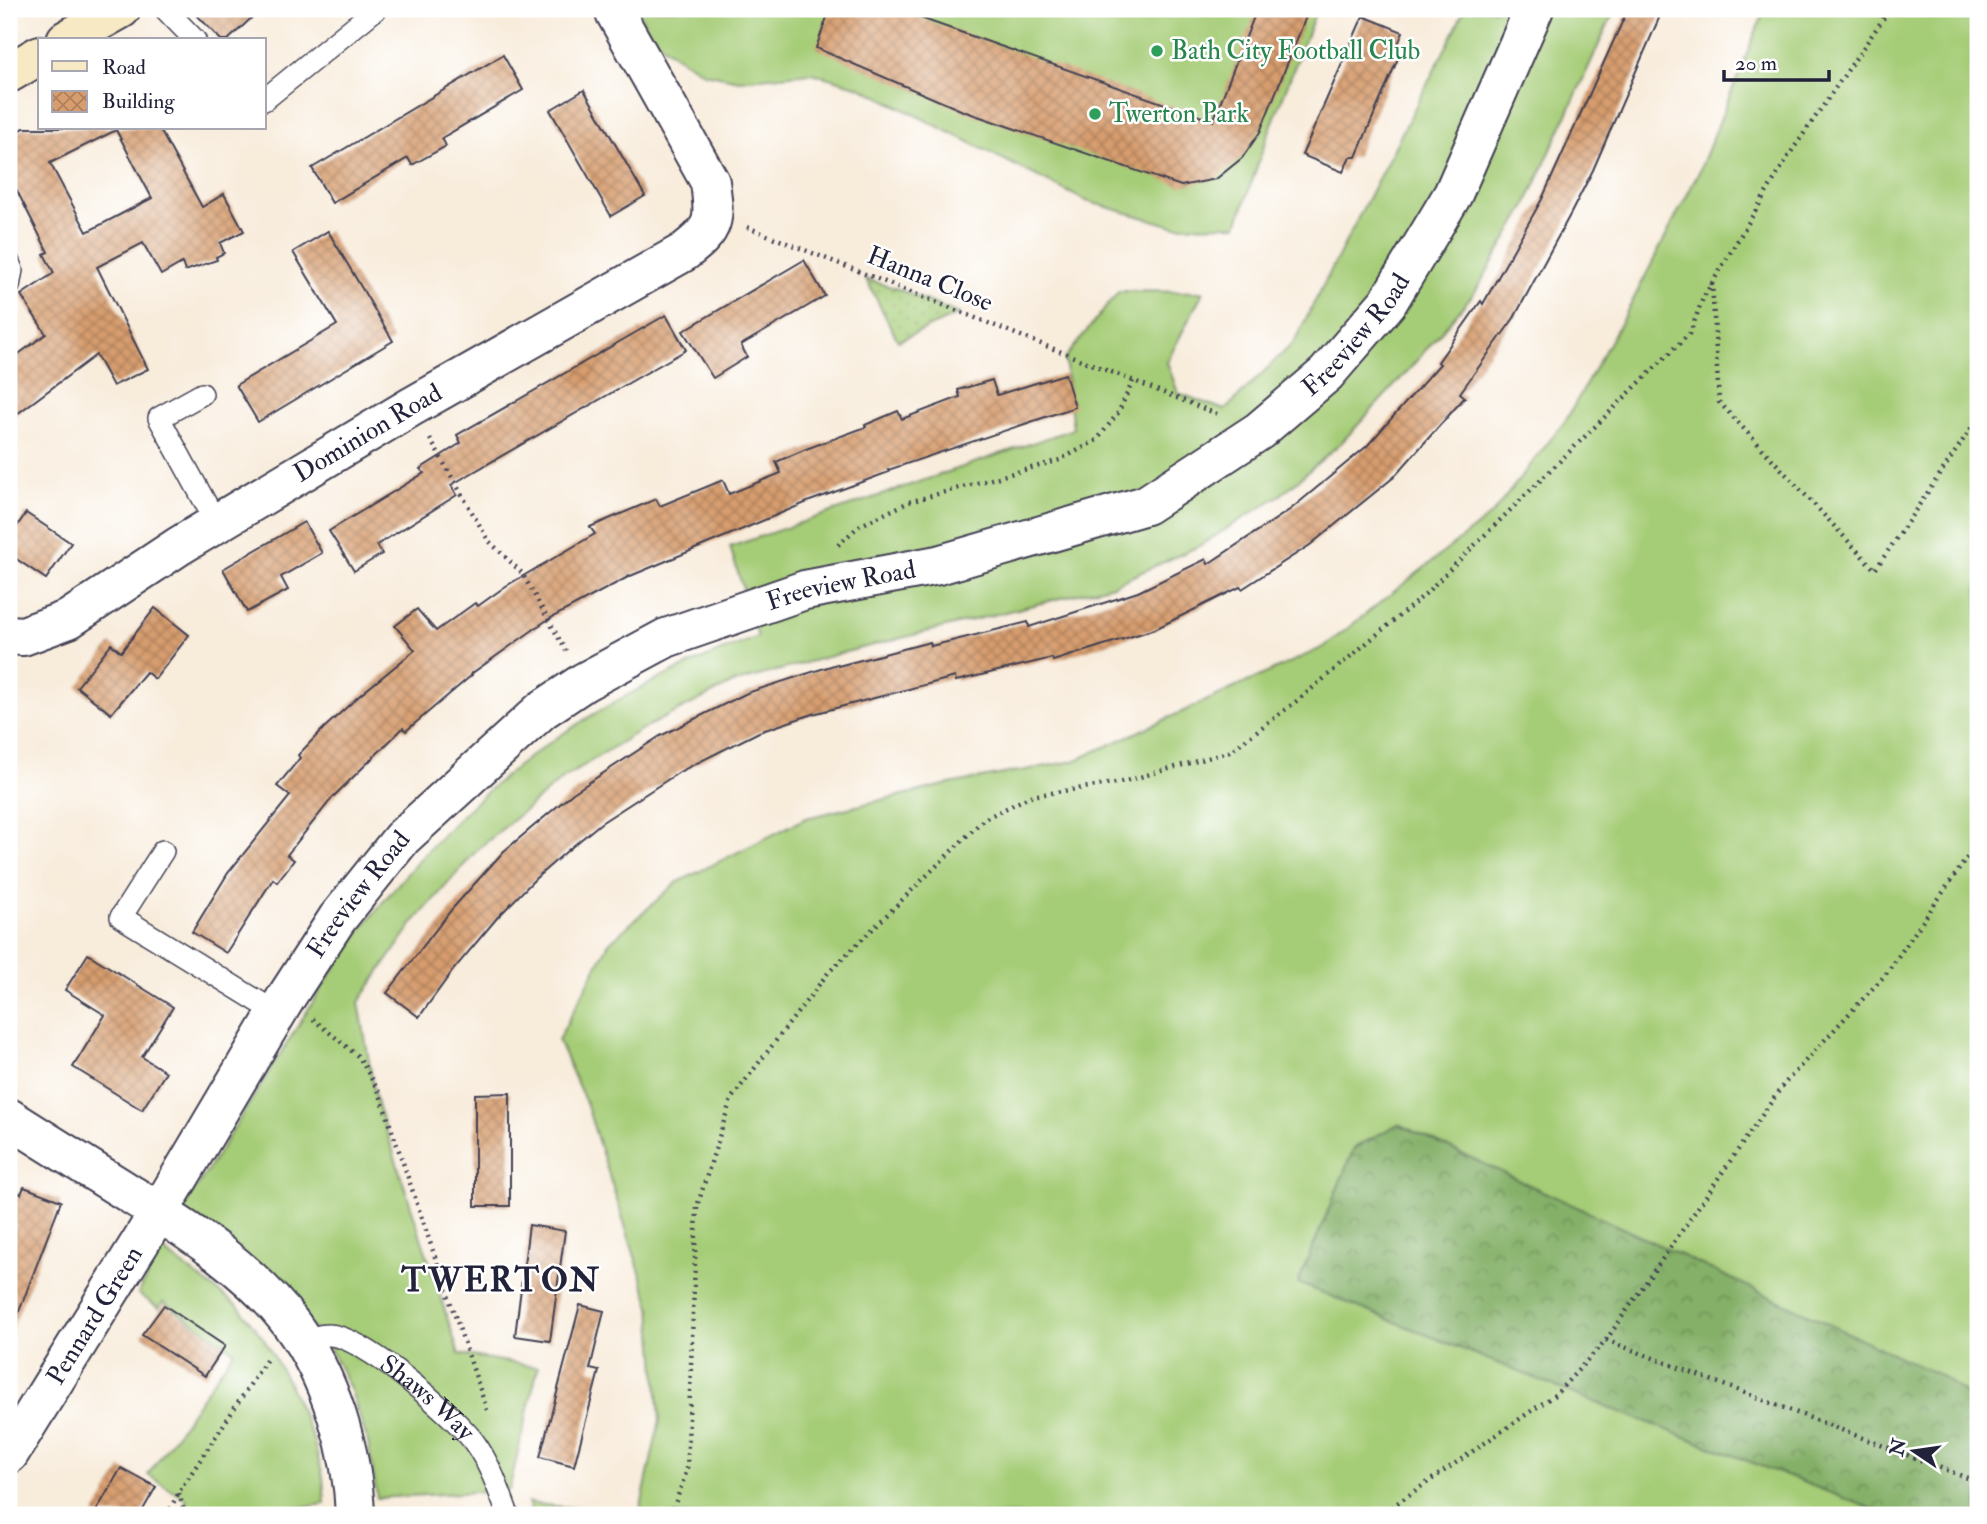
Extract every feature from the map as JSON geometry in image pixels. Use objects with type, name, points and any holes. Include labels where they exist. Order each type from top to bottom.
[{"type":"street","points":[[70,38],[121,9]]},
{"type":"street","points":[[612,9],[710,182],[714,214]]},
{"type":"street","name":"Freeview Road","points":[[159,1212],[282,1004],[337,919],[402,838],[542,710],[584,682],[666,638],[805,590],[938,565],[1146,505],[1259,430],[1326,374],[1388,302],[1453,194],[1534,9]]},
{"type":"street","name":"Dominion Road","points":[[9,635],[23,636],[69,619],[179,546],[411,407],[684,253],[699,241],[709,228],[714,214]]},
{"type":"street","points":[[9,1118],[159,1212],[225,1257],[259,1288],[298,1334],[320,1373],[342,1430],[354,1492],[355,1515]]},
{"type":"street","name":"Pennard Green","points":[[9,1454],[159,1212]]},
{"type":"lane","points":[[165,9],[193,38]]},
{"type":"lane","points":[[266,98],[376,9]]},
{"type":"lane","points":[[9,263],[12,270],[9,286]]},
{"type":"lane","points":[[202,394],[159,418],[217,524]]},
{"type":"lane","points":[[163,851],[121,917],[282,1004]]},
{"type":"lane","name":"Shaws Way","points":[[298,1334],[312,1337],[331,1334],[366,1348],[411,1382],[474,1441],[492,1474],[508,1515]]},
{"type":"path","points":[[671,1515],[687,1469],[697,1208],[731,1099],[828,973],[984,819],[1031,796],[1122,782],[1229,752],[1298,700],[1422,597],[1690,333],[1703,298],[1789,155],[1890,9]]},
{"type":"path","name":"Hanna Close","points":[[714,214],[1222,416]]},
{"type":"path","points":[[1712,282],[1719,402],[1875,570],[1978,418]]},
{"type":"path","points":[[832,585],[829,567],[837,545],[859,526],[909,502],[1060,460],[1097,440],[1118,413],[1133,380]]},
{"type":"path","points":[[411,407],[488,540],[522,573],[561,642]]},
{"type":"path","points":[[1380,1515],[1556,1394],[1606,1340],[1783,1085],[1886,974],[1978,842]]},
{"type":"path","points":[[282,1004],[359,1057],[379,1092],[489,1419]]},
{"type":"path","points":[[167,1515],[179,1492],[298,1334]]},
{"type":"path","points":[[1606,1340],[1978,1482]]},
{"type":"path","points":[[179,1492],[185,1515]]},
{"type":"green space","name":"Twerton Park","points":[[637,9],[1317,9],[1266,140],[1237,225],[1173,226],[1086,201],[860,87],[812,73],[739,80],[704,73],[674,55],[652,37]]},
{"type":"green space","points":[[1464,9],[1615,9],[1524,209],[1475,292],[1407,372],[1342,442],[1282,494],[1199,546],[1113,585],[733,683],[642,729],[561,780],[478,849],[414,922],[359,1002],[375,1096],[459,1354],[538,1367],[509,1490],[377,1498],[368,1442],[350,1388],[325,1339],[181,1212],[358,934],[441,836],[488,791],[533,755],[625,696],[691,664],[758,637],[730,547],[1073,429],[1065,358],[1119,291],[1203,292],[1167,362],[1178,393],[1225,410],[1294,342]]},
{"type":"green space","points":[[1765,9],[1978,9],[1978,1515],[639,1515],[660,1420],[651,1307],[586,1103],[558,1040],[609,943],[676,883],[806,818],[949,784],[1074,761],[1324,647],[1492,514],[1566,420],[1631,304],[1699,172]]},
{"type":"green space","points":[[866,279],[898,289],[959,314],[898,341]]},
{"type":"green space","points":[[1398,1124],[1941,1376],[1978,1403],[1978,1515],[1888,1515],[1579,1396],[1298,1283],[1354,1148]]},
{"type":"green space","points":[[161,1249],[239,1307],[264,1339],[289,1384],[313,1439],[323,1477],[325,1504],[251,1515],[179,1515],[187,1500],[148,1475],[234,1351],[163,1302],[159,1308],[138,1294]]},
{"type":"green space","points":[[528,1503],[635,1515],[534,1515]]},
{"type":"building","points":[[191,9],[261,9],[230,38],[219,38]]},
{"type":"building","points":[[830,9],[895,9],[1213,121],[1257,9],[1309,9],[1260,132],[1242,158],[1216,179],[1181,186],[963,111],[816,48]]},
{"type":"building","points":[[1628,9],[1663,9],[1593,170],[1514,318],[1460,393],[1465,397],[1394,477],[1310,545],[1242,589],[1240,587],[1155,629],[1053,661],[1052,658],[956,681],[955,677],[813,714],[759,732],[681,771],[601,823],[567,851],[497,918],[454,969],[419,1017],[387,993],[452,909],[503,852],[573,793],[660,736],[747,693],[837,664],[838,666],[930,642],[931,646],[1028,622],[1029,627],[1138,592],[1206,559],[1208,564],[1291,509],[1367,446],[1440,364],[1438,362],[1481,301],[1483,304],[1542,199]]},
{"type":"building","points":[[1363,16],[1403,32],[1397,47],[1402,49],[1356,157],[1350,157],[1343,172],[1302,155]]},
{"type":"building","points":[[503,55],[523,90],[442,138],[446,146],[412,165],[408,158],[332,203],[312,168]]},
{"type":"building","points":[[584,90],[645,196],[611,216],[550,110]]},
{"type":"building","points":[[24,128],[160,130],[202,207],[224,194],[244,231],[220,243],[224,253],[216,257],[217,260],[185,271],[182,263],[161,275],[143,243],[97,267],[148,369],[113,386],[96,355],[9,420],[9,361],[46,334],[21,295],[54,273],[44,254],[48,252],[9,175],[9,136]],"holes":[[[116,130],[152,198],[87,232],[50,163]]]},
{"type":"building","points":[[328,231],[393,341],[258,422],[236,385],[337,325],[293,252]]},
{"type":"building","points":[[804,260],[825,296],[741,345],[747,357],[713,378],[683,331]]},
{"type":"building","points":[[666,315],[686,350],[451,485],[457,495],[377,545],[382,554],[354,571],[329,531],[424,473],[420,469],[461,443],[457,435]]},
{"type":"building","points":[[1065,374],[1075,407],[888,470],[889,472],[810,501],[628,577],[547,620],[471,674],[406,731],[403,728],[333,797],[287,855],[294,860],[277,882],[273,879],[226,953],[192,932],[228,873],[290,796],[277,786],[300,758],[298,755],[359,696],[415,650],[395,626],[417,609],[436,631],[475,603],[478,606],[506,586],[595,534],[590,527],[656,499],[660,506],[723,480],[729,494],[781,473],[776,462],[866,427],[865,425],[898,411],[902,419],[960,397],[958,390],[992,380],[997,395]]},
{"type":"building","points":[[26,513],[71,543],[46,579],[9,554],[9,538]]},
{"type":"building","points":[[304,522],[322,553],[281,577],[288,590],[247,612],[223,569]]},
{"type":"building","points":[[155,608],[189,635],[155,679],[146,672],[111,714],[77,687],[111,644],[121,652]]},
{"type":"building","points":[[88,954],[173,1007],[142,1057],[166,1072],[142,1110],[73,1067],[105,1015],[65,990]]},
{"type":"building","points":[[510,1093],[510,1206],[475,1206],[475,1094]]},
{"type":"building","points":[[24,1187],[61,1201],[12,1330],[9,1329],[9,1190],[21,1194]]},
{"type":"building","points":[[529,1225],[565,1231],[550,1341],[515,1336]]},
{"type":"building","points":[[164,1305],[225,1346],[205,1376],[142,1335]]},
{"type":"building","points":[[580,1305],[604,1311],[590,1369],[599,1371],[574,1466],[540,1457]]},
{"type":"building","points":[[121,1468],[156,1487],[140,1515],[94,1515]]},
{"type":"place","name":"Bath City Football Club","points":[[1157,51]]},
{"type":"place","name":"Twerton Park","points":[[1095,114]]},
{"type":"district","name":"TWERTON","points":[[501,1280]]}]
